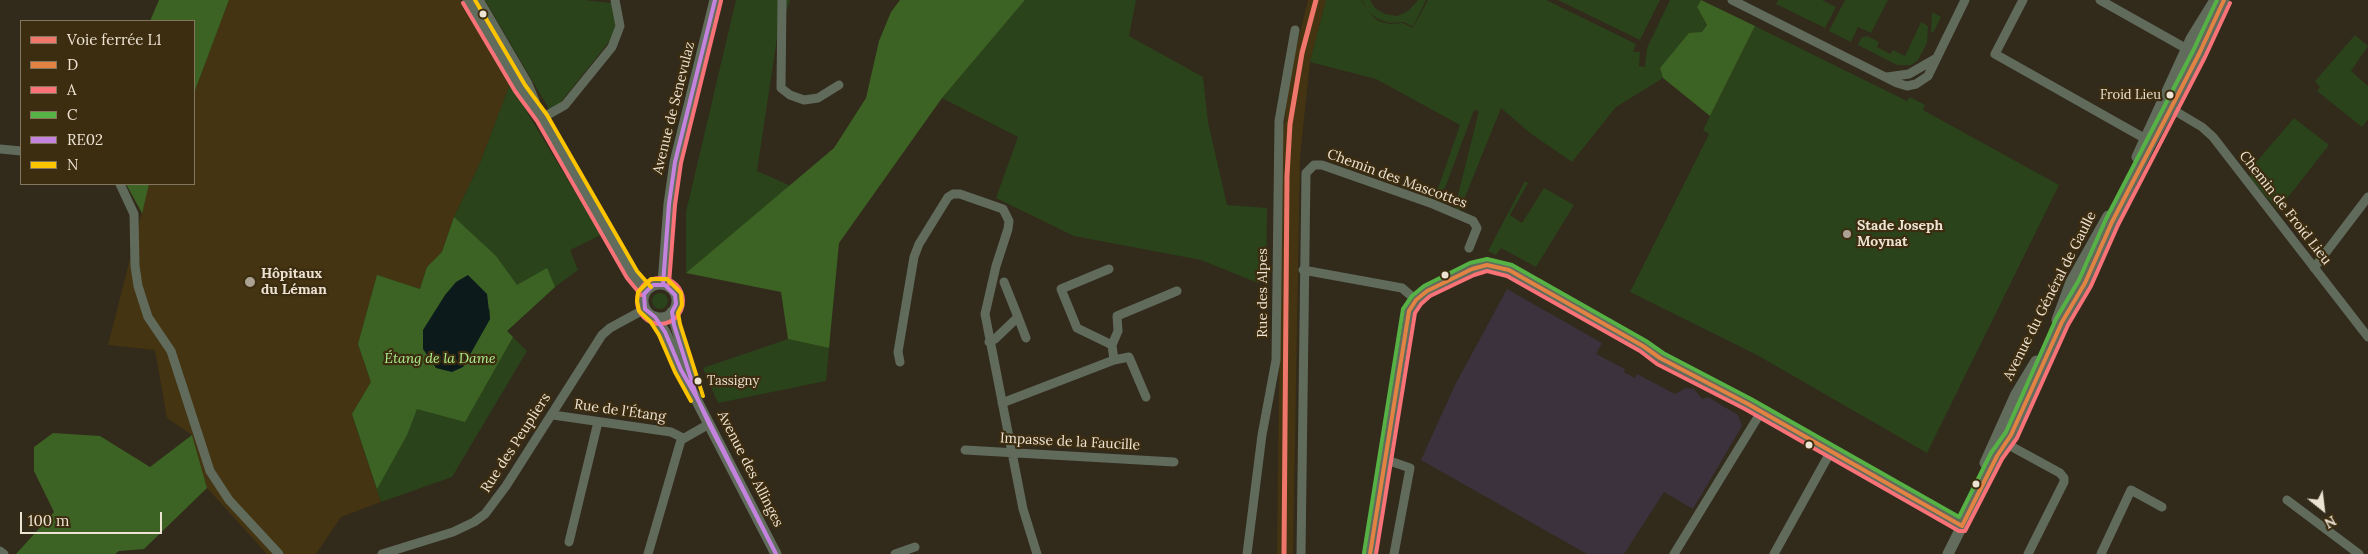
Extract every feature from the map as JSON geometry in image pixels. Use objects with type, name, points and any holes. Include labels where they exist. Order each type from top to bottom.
[{"type":"main road","points":[[468,0],[520,88],[542,118]]},
{"type":"main road","points":[[478,0],[527,84],[542,118],[632,275],[646,291]]},
{"type":"main road","name":"Avenue de Senevulaz","points":[[663,284],[668,204],[676,154],[715,0]]},
{"type":"main road","name":"Avenue du Général de Gaulle","points":[[1940,554],[2016,424],[2039,369],[2062,322],[2096,263],[2112,222],[2166,106],[2187,49],[2215,0]]},
{"type":"main road","name":"Avenue du Général de Gaulle","points":[[1948,554],[2004,418],[2058,318],[2075,273],[2110,213],[2144,138],[2199,54],[2224,0]]},
{"type":"main road","points":[[2195,33],[2207,38]]},
{"type":"main road","points":[[2187,49],[2199,54]]},
{"type":"main road","points":[[2084,257],[2096,263]]},
{"type":"main road","points":[[2075,273],[2087,279]]},
{"type":"main road","points":[[663,284],[675,294],[676,304],[672,312],[662,317],[655,317],[645,309],[643,299],[646,291],[653,285],[663,284]]},
{"type":"main road","name":"Avenue des Allinges","points":[[672,312],[697,398]]},
{"type":"main road","name":"Avenue des Allinges","points":[[655,317],[665,332],[679,366],[776,554]]},
{"type":"main road","points":[[2013,400],[2025,406]]},
{"type":"main road","points":[[2004,418],[2016,424]]},
{"type":"street","points":[[542,118],[564,105],[612,47],[620,26],[615,0]]},
{"type":"street","points":[[782,0],[781,88],[790,95],[804,100],[818,98],[839,85]]},
{"type":"street","points":[[1732,0],[1885,77],[1907,86],[1925,79],[1966,0]]},
{"type":"street","points":[[2023,0],[1995,54],[2144,138]]},
{"type":"street","points":[[2100,0],[2187,49]]},
{"type":"street","name":"Rue des Alpes","points":[[1246,554],[1262,435],[1276,360],[1279,121],[1295,30]]},
{"type":"street","points":[[1885,77],[1905,75],[1924,67],[1937,57]]},
{"type":"street","points":[[1905,75],[1903,82],[1907,86]]},
{"type":"street","name":"Chemin de Froid Lieu","points":[[2166,106],[2202,127],[2213,136],[2314,268],[2366,331]]},
{"type":"street","points":[[0,149],[20,151]]},
{"type":"street","name":"Chemin des Mascottes","points":[[1301,554],[1303,270],[1305,177],[1308,170],[1314,165],[1322,165],[1474,222],[1477,230],[1469,248]]},
{"type":"street","points":[[120,185],[134,214],[135,266],[148,317],[171,351],[210,471],[229,500],[276,551]]},
{"type":"street","points":[[900,362],[898,352],[914,257],[919,244],[948,197],[953,194],[960,194],[1003,209],[1009,221],[985,314],[1023,509],[1037,554]]},
{"type":"street","points":[[2314,268],[2368,197]]},
{"type":"street","points":[[1370,554],[1407,318],[1416,300],[1427,291],[1476,267],[1487,265],[1498,266],[1959,524]]},
{"type":"street","points":[[1109,269],[1061,289],[1077,328],[1112,346]]},
{"type":"street","points":[[1303,270],[1402,288],[1416,300]]},
{"type":"street","points":[[1004,282],[1026,338]]},
{"type":"street","points":[[1114,360],[1112,346],[1118,331],[1117,316],[1177,292]]},
{"type":"street","name":"Rue des Peupliers","points":[[382,554],[453,532],[474,522],[485,514],[502,493],[602,335],[610,328],[645,309]]},
{"type":"street","points":[[989,342],[995,339],[1018,317]]},
{"type":"street","points":[[1002,403],[1114,360],[1129,357],[1146,397]]},
{"type":"street","points":[[1674,554],[1761,412]]},
{"type":"street","name":"Rue de l'Étang","points":[[552,415],[671,432],[683,438]]},
{"type":"street","points":[[569,542],[598,422]]},
{"type":"street","points":[[648,554],[678,448],[683,438],[709,424]]},
{"type":"street","points":[[2005,443],[2060,473],[2064,478],[2064,482],[2028,554]]},
{"type":"street","name":"Impasse de la Faucille","points":[[964,450],[1012,451],[1174,462]]},
{"type":"street","points":[[1774,554],[1831,452]]},
{"type":"street","points":[[1384,459],[1410,468],[1394,554]]},
{"type":"street","points":[[2101,554],[2131,490],[2162,507]]},
{"type":"street","points":[[2287,500],[2359,554]]},
{"type":"street","points":[[895,554],[915,547]]},
{"type":"street","points":[[0,551],[4,554]]},
{"type":"shaded area","name":"Hôpitaux du Léman","points":[[229,0],[461,0],[510,84],[480,163],[454,217],[442,252],[427,267],[420,289],[377,276],[358,344],[371,382],[352,415],[381,502],[341,517],[316,554],[267,554],[207,488],[192,435],[167,418],[155,350],[108,345],[149,185],[195,185],[195,90]]},
{"type":"shaded area","points":[[1308,0],[1326,0],[1310,62],[1300,157],[1293,554],[1277,554],[1282,145],[1290,74]]},
{"type":"shaded area","name":"Étang de la Dame","points":[[468,275],[487,294],[490,319],[463,367],[452,372],[436,368],[423,349],[423,330],[445,295],[456,282]]},
{"type":"shaded area","points":[[1507,289],[1602,343],[1596,354],[1625,369],[1624,372],[1635,378],[1637,374],[1675,394],[1686,388],[1694,389],[1702,399],[1708,397],[1738,415],[1742,426],[1693,509],[1664,492],[1624,554],[1587,554],[1421,460],[1455,385]]},
{"type":"green space","points":[[159,0],[229,0],[195,90],[195,20],[150,20]]},
{"type":"green space","points":[[485,0],[584,0],[612,3],[616,24],[612,38],[560,103],[549,109]]},
{"type":"green space","points":[[736,0],[790,0],[777,38],[757,171],[791,186],[686,273],[686,212]]},
{"type":"green space","points":[[900,0],[1025,0],[942,98],[839,243],[829,348],[788,339],[781,292],[686,273],[834,148],[866,98],[879,41],[891,12]]},
{"type":"green space","points":[[1025,0],[1136,0],[1129,36],[1203,77],[1208,122],[1227,205],[1267,208],[1266,282],[1258,283],[1201,260],[1074,236],[996,198],[1018,137],[942,98]]},
{"type":"green space","points":[[1326,0],[1361,0],[1368,12],[1378,21],[1390,24],[1403,23],[1413,28],[1428,0],[1546,0],[1636,44],[1633,52],[1640,52],[1639,66],[1645,67],[1647,48],[1670,0],[1701,0],[1697,7],[1707,25],[1702,32],[1660,68],[1663,78],[1616,107],[1572,162],[1530,133],[1501,108],[1459,212],[1455,207],[1479,111],[1474,110],[1445,188],[1436,194],[1460,125],[1376,79],[1310,62]]},
{"type":"green space","points":[[1362,0],[1370,0],[1375,8],[1385,14],[1397,16],[1408,11],[1418,0],[1426,0],[1413,27],[1404,22],[1390,23],[1378,19],[1368,12]]},
{"type":"green space","points":[[1558,0],[1660,0],[1640,40]]},
{"type":"green space","points":[[1701,0],[1755,26],[1710,116],[1663,78],[1660,68],[1689,33],[1702,32],[1707,25],[1697,7]]},
{"type":"green space","points":[[1778,0],[1822,0],[1836,7],[1825,28],[1776,4]]},
{"type":"green space","points":[[1845,0],[1888,0],[1871,33],[1858,27],[1851,42],[1829,31]]},
{"type":"green space","points":[[1932,12],[1941,17],[1933,33],[1931,32]]},
{"type":"green space","points":[[1921,22],[1928,26],[1927,43],[1918,60],[1911,65],[1897,65],[1858,45],[1861,38],[1867,36],[1879,42],[1877,47],[1890,54],[1893,50],[1905,56]]},
{"type":"green space","name":"Stade Joseph Moynat","points":[[1755,26],[1907,101],[1910,97],[1925,105],[1923,110],[2059,185],[1927,453],[1757,355],[1630,292],[1709,134],[1703,130]]},
{"type":"green space","points":[[2355,35],[2368,46],[2351,71],[2368,86],[2368,119],[2362,127],[2317,91],[2320,87],[2315,81]]},
{"type":"green space","name":"Étang de la Dame","points":[[510,84],[601,235],[570,250],[578,270],[555,287],[507,331],[527,351],[452,477],[381,502],[352,414],[371,382],[358,344],[377,275],[420,289],[427,267],[442,252],[454,217],[480,163]]},
{"type":"green space","points":[[2294,118],[2329,145],[2278,210],[2250,178],[2252,167]]},
{"type":"green space","points":[[1525,181],[1528,183],[1510,215],[1522,223],[1544,188],[1574,205],[1536,267],[1501,248],[1496,255],[1488,251]]},
{"type":"green space","points":[[127,185],[149,185],[142,213]]},
{"type":"green space","points":[[454,217],[496,256],[517,285],[547,268],[555,287],[507,331],[513,337],[465,422],[417,409],[407,435],[377,489],[352,414],[371,382],[358,344],[377,275],[420,289],[427,267],[442,252]],"holes":[[[490,308],[490,319],[463,367]]]},
{"type":"green space","points":[[660,293],[668,301],[660,309],[652,301]]},
{"type":"green space","points":[[788,339],[829,348],[826,381],[718,403],[703,368]]},
{"type":"green space","points":[[53,433],[100,436],[150,467],[192,435],[207,488],[144,549],[119,551],[115,554],[16,554],[54,512],[34,471],[34,447]]},
{"type":"rail line","name":"L1","points":[[1284,554],[1287,176],[1290,124],[1302,53],[1316,0]]},
{"type":"transit line","name":"N","points":[[475,0],[525,85],[547,115],[637,271],[651,287]]},
{"type":"transit line","name":"RE02","points":[[663,284],[669,204],[675,162],[715,0]]},
{"type":"transit line","name":"C","points":[[1364,553],[1403,309],[1412,296],[1424,286],[1470,263],[1487,259],[1512,265],[1646,341],[1663,353],[1751,399],[1959,517],[1991,453],[2006,432],[2056,319],[2079,280],[2106,219],[2193,51],[2217,0]]},
{"type":"transit line","name":"D","points":[[1962,526],[1997,456],[2011,435],[2062,322],[2085,283],[2112,222],[2199,54],[2224,0]]},
{"type":"transit line","name":"A","points":[[669,284],[675,205],[681,163],[721,1]]},
{"type":"transit line","name":"A","points":[[463,3],[515,91],[537,121],[627,278],[641,295]]},
{"type":"transit line","name":"A","points":[[1376,554],[1415,313],[1430,296],[1474,275],[1487,271],[1507,276],[1640,351],[1657,364],[1745,409],[1959,531],[1965,531],[2002,459],[2017,438],[2068,325],[2091,286],[2118,225],[2205,57],[2230,3]]},
{"type":"transit line","name":"D","points":[[1370,554],[1409,311],[1416,300],[1427,291],[1472,269],[1487,265],[1509,270],[1643,346],[1660,358],[1748,404],[1962,526]]},
{"type":"transit line","name":"A","points":[[656,278],[664,278],[673,282],[679,288],[683,301],[679,314],[673,320],[664,324],[656,324],[647,320],[641,314],[637,305],[637,297],[641,288],[647,282],[656,278]]},
{"type":"transit line","name":"N","points":[[691,401],[675,372],[659,335],[650,321],[639,311],[638,292],[651,279],[667,279],[681,293],[682,305],[678,313],[680,324],[703,396]]},
{"type":"transit line","name":"RE02","points":[[653,285],[665,285],[675,295],[676,304],[672,312],[674,325],[697,398],[681,370],[665,332],[655,317],[645,309],[644,294],[653,285]]},
{"type":"transit line","name":"RE02","points":[[697,398],[776,554],[709,424],[697,398]]},
{"type":"place","name":"Froid Lieu","points":[[2170,95]]},
{"type":"place","name":"Stade Joseph Moynat","points":[[1847,234]]},
{"type":"place","name":"Hôpitaux du Léman","points":[[250,282]]},
{"type":"place","name":"Tassigny","points":[[698,381]]}]
